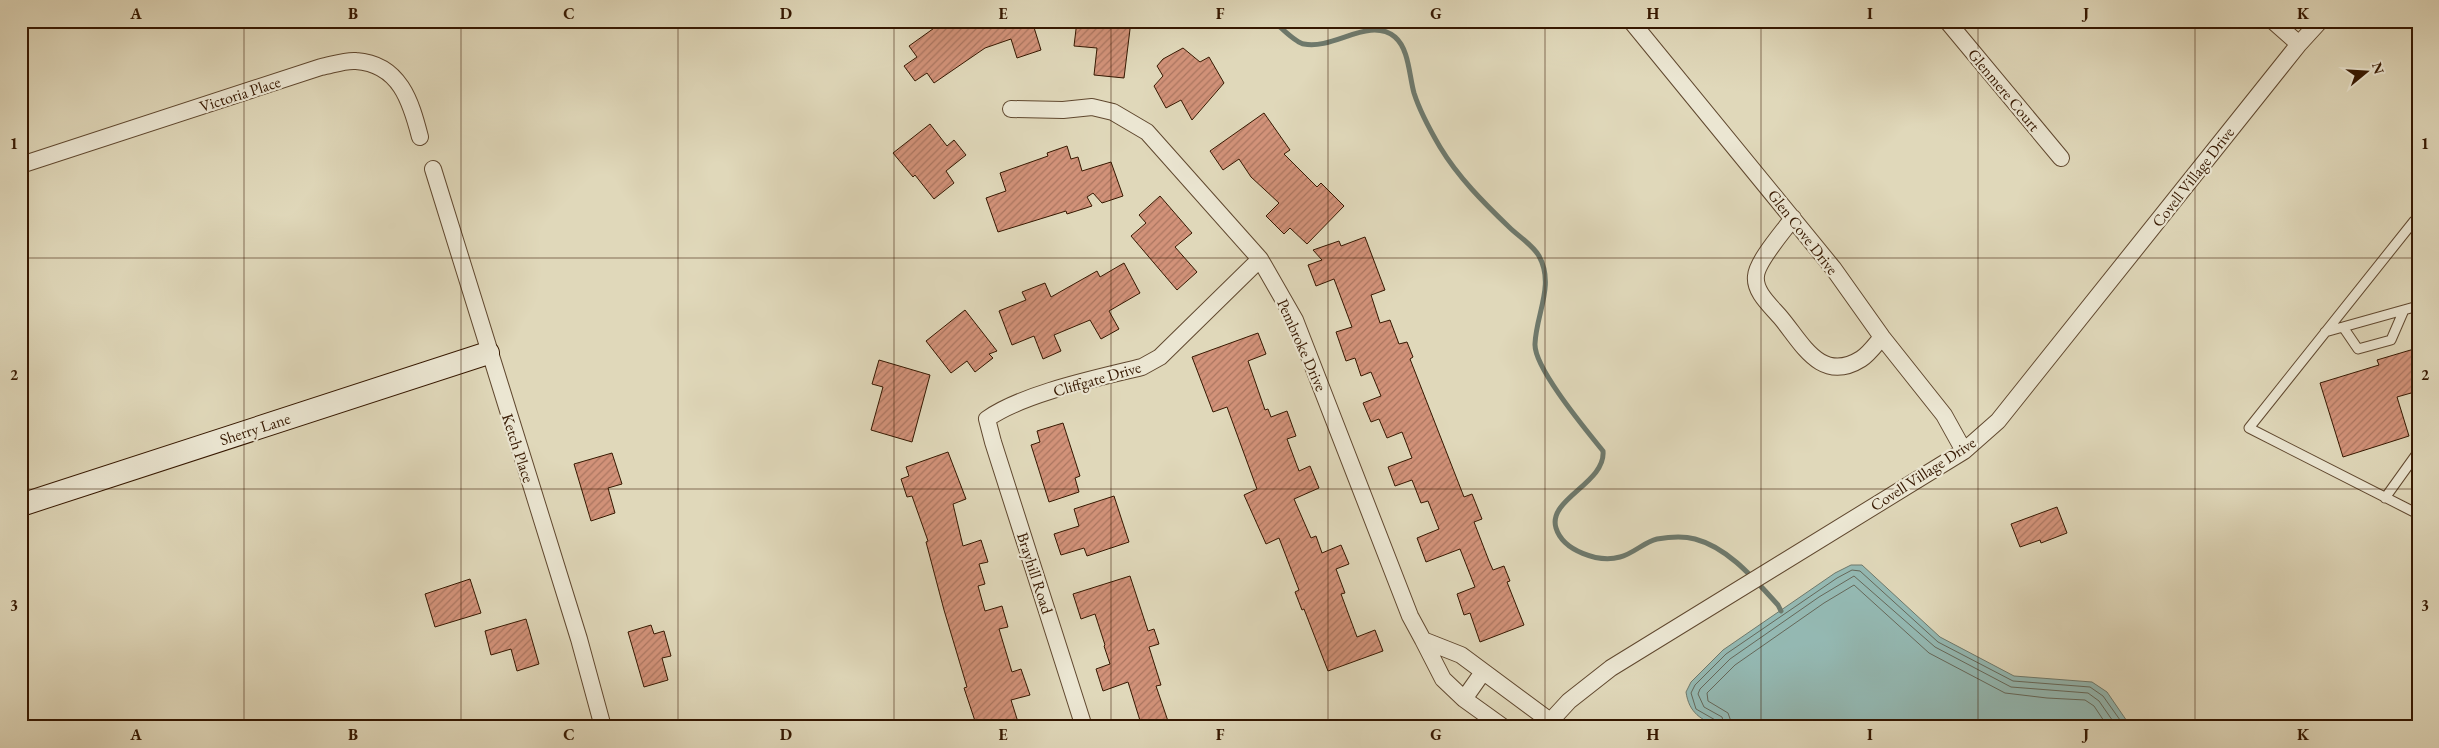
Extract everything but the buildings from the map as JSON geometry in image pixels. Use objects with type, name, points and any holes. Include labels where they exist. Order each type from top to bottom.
[{"type":"street","name":"Glen Cove Drive","points":[[1631,21],[1832,268],[1882,337],[1944,415],[1964,451]]},
{"type":"street","name":"Glenmere Court","points":[[1947,21],[2061,158]]},
{"type":"street","points":[[2273,21],[2299,44]]},
{"type":"street","name":"Covell Village Drive","points":[[1548,724],[1568,701],[1611,668],[1964,451],[1998,421],[2299,44],[2320,21]]},
{"type":"street","name":"Victoria Place","points":[[21,165],[321,67],[355,60],[383,68],[398,81],[412,104],[420,137]]},
{"type":"street","name":"Pembroke Drive","points":[[1011,109],[1063,110],[1092,107],[1113,112],[1147,132],[1260,259],[1295,320],[1410,616],[1443,679],[1464,699],[1503,727]]},
{"type":"street","name":"Ketch Place","points":[[433,169],[488,353],[579,639],[603,727]]},
{"type":"street","points":[[1793,218],[1758,265],[1755,279],[1760,292],[1810,356],[1826,366],[1847,366],[1862,359],[1882,337]]},
{"type":"street","name":"Cliffgate Drive","points":[[988,419],[1022,401],[1142,367],[1160,357],[1260,259]]},
{"type":"street","name":"Sherry Lane","points":[[21,505],[488,353]]},
{"type":"street","name":"Brayhill Road","points":[[988,419],[993,442],[1084,727]]},
{"type":"street","points":[[1423,640],[1461,655],[1548,724]]},
{"type":"street","points":[[1464,699],[1483,672]]},
{"type":"lane","points":[[2418,233],[2414,221],[2249,428],[2418,514]]},
{"type":"lane","points":[[2325,332],[2418,306]]},
{"type":"lane","points":[[2343,327],[2358,349],[2391,340],[2404,310]]},
{"type":"lane","points":[[2385,498],[2418,452]]},
{"type":"water","points":[[1851,565],[1862,565],[1940,637],[2014,676],[2092,682],[2107,692],[2131,727],[1720,727],[1707,722],[1697,715],[1690,705],[1686,692],[1691,682],[1723,650],[1835,573]]},
{"type":"waterway","points":[[1279,21],[1280,27],[1295,40],[1304,44],[1315,45],[1374,30],[1385,32],[1395,37],[1400,42],[1406,55],[1419,107],[1447,158],[1481,199],[1529,244],[1539,256],[1543,267],[1545,289],[1536,333],[1537,355],[1552,383],[1574,415],[1603,451],[1601,462],[1596,472],[1560,508],[1556,518],[1556,528],[1560,536],[1574,549],[1592,557],[1602,558],[1620,557],[1657,539],[1686,537],[1707,543],[1741,566],[1778,605],[1781,611]]}]
